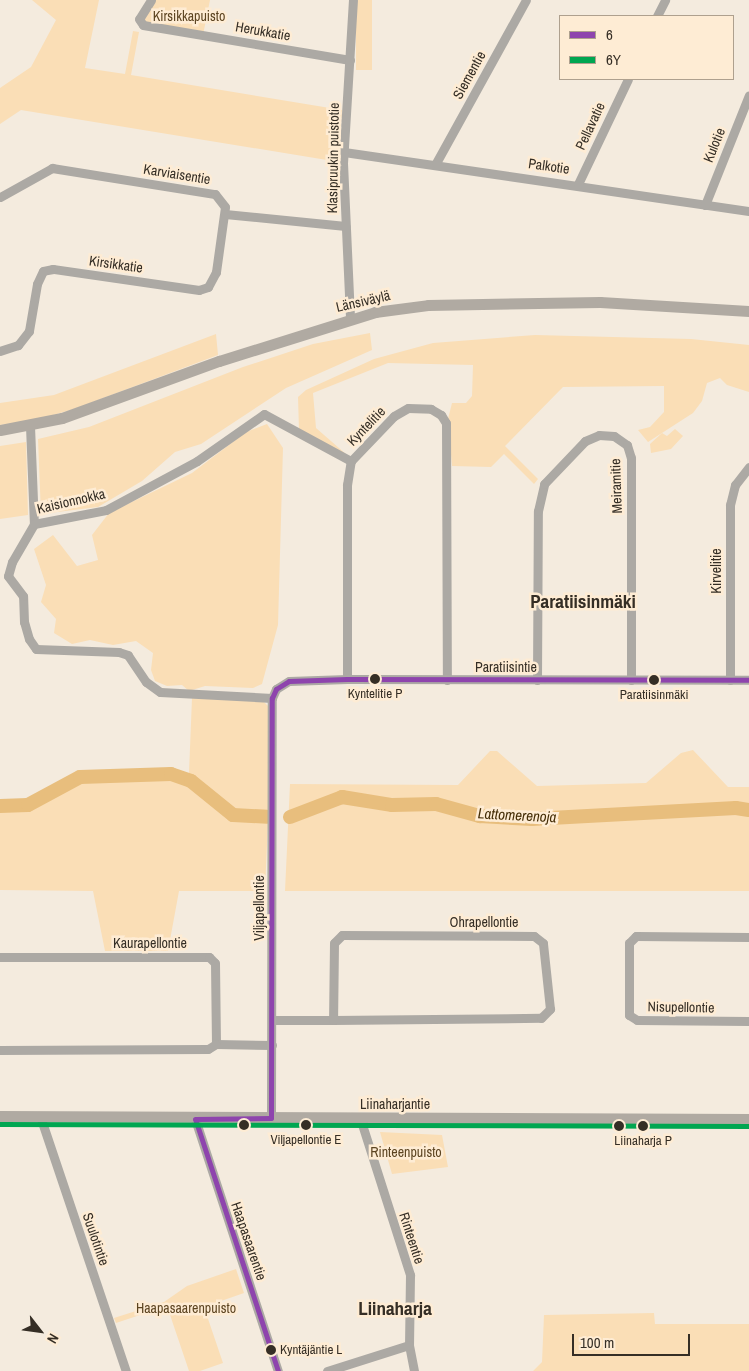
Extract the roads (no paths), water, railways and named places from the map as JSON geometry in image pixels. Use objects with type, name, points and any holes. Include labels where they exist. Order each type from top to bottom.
[{"type":"main road","name":"Länsiväylä","points":[[0,430],[30,426],[350,317],[428,305],[600,302],[749,311]]},
{"type":"main road","name":"Liinaharjantie","points":[[0,1116],[195,1119],[749,1119]]},
{"type":"street","name":"Herukkatie","points":[[151,0],[139,19],[143,25],[350,60]]},
{"type":"street","name":"Klasipruukin puistotie","points":[[350,317],[345,226],[344,152],[353,0]]},
{"type":"street","name":"Siementie","points":[[436,163],[526,0]]},
{"type":"street","points":[[658,15],[665,0]]},
{"type":"street","name":"Pellavatie","points":[[578,184],[628,80]]},
{"type":"street","name":"Kulotie","points":[[705,205],[749,95]]},
{"type":"street","name":"Palkotie","points":[[344,152],[436,163],[749,211]]},
{"type":"street","name":"Karviaisentie","points":[[0,197],[52,168],[215,194],[225,207],[225,214]]},
{"type":"street","points":[[225,214],[345,226]]},
{"type":"street","name":"Kirsikkatie","points":[[0,351],[18,345],[30,332],[36,284],[43,271],[53,269],[200,290],[208,287],[216,272],[225,214]]},
{"type":"street","name":"Kyntelitie","points":[[347,679],[347,485],[351,462],[394,416],[408,408],[431,409],[441,415],[446,423],[447,680]]},
{"type":"street","name":"Kaisionnokka","points":[[272,698],[160,692],[146,682],[128,655],[119,652],[36,649],[29,639],[24,622],[23,596],[8,576],[12,562],[34,524],[106,510],[197,461],[264,414],[351,462]]},
{"type":"street","points":[[30,426],[34,524]]},
{"type":"street","name":"Meiramitie","points":[[537,680],[538,511],[544,484],[585,441],[599,435],[614,436],[627,445],[631,458],[631,680]]},
{"type":"street","name":"Kirvelitie","points":[[730,680],[730,505],[735,485],[749,467]]},
{"type":"street","name":"Paratiisintie","points":[[272,698],[276,689],[290,682],[347,679],[749,680]]},
{"type":"street","name":"Viljapellontie","points":[[271,1118],[274,1020],[272,698]]},
{"type":"street","name":"Ohrapellontie","points":[[274,1020],[333,1020],[541,1018],[550,1009],[543,943],[534,936],[342,935],[334,943],[333,1020]]},
{"type":"street","name":"Nisupellontie","points":[[749,937],[636,936],[629,943],[629,1015],[637,1020],[749,1021]]},
{"type":"street","name":"Kaurapellontie","points":[[0,957],[209,957],[215,963],[216,1044]]},
{"type":"street","points":[[0,1050],[208,1049],[216,1044],[272,1045]]},
{"type":"street","name":"Suulotintie","points":[[40,1116],[126,1371]]},
{"type":"street","name":"Rinteentie","points":[[360,1118],[410,1275],[409,1346],[414,1371]]},
{"type":"street","name":"Haapasaarentie","points":[[195,1119],[278,1371]]},
{"type":"street","points":[[327,1371],[409,1346]]},
{"type":"waterway","name":"Lattomerenoja","points":[[0,806],[28,805],[80,777],[171,774],[191,781],[233,815],[267,817]]},
{"type":"waterway","name":"Lattomerenoja","points":[[290,817],[342,797],[392,805],[436,804],[480,816],[532,819],[736,808],[749,810]]},
{"type":"place","name":"Kyntelitie P","points":[[375,679]]},
{"type":"place","name":"Paratiisinmäki","points":[[654,680]]},
{"type":"place","name":"Viljapellontie E","points":[[306,1125]]},
{"type":"place","name":"Liinaharja P","points":[[643,1126]]},
{"type":"place","name":"Kyntäjäntie L","points":[[271,1350]]},
{"type":"district","name":"Paratiisinmäki","points":[[583,602]]},
{"type":"district","name":"Liinaharja","points":[[395,1309]]},
{"type":"park label","name":"Kirsikkapuisto","points":[[189,16]]},
{"type":"park label","name":"Rinteenpuisto","points":[[406,1152]]},
{"type":"park label","name":"Haapasaarenpuisto","points":[[186,1308]]}]
